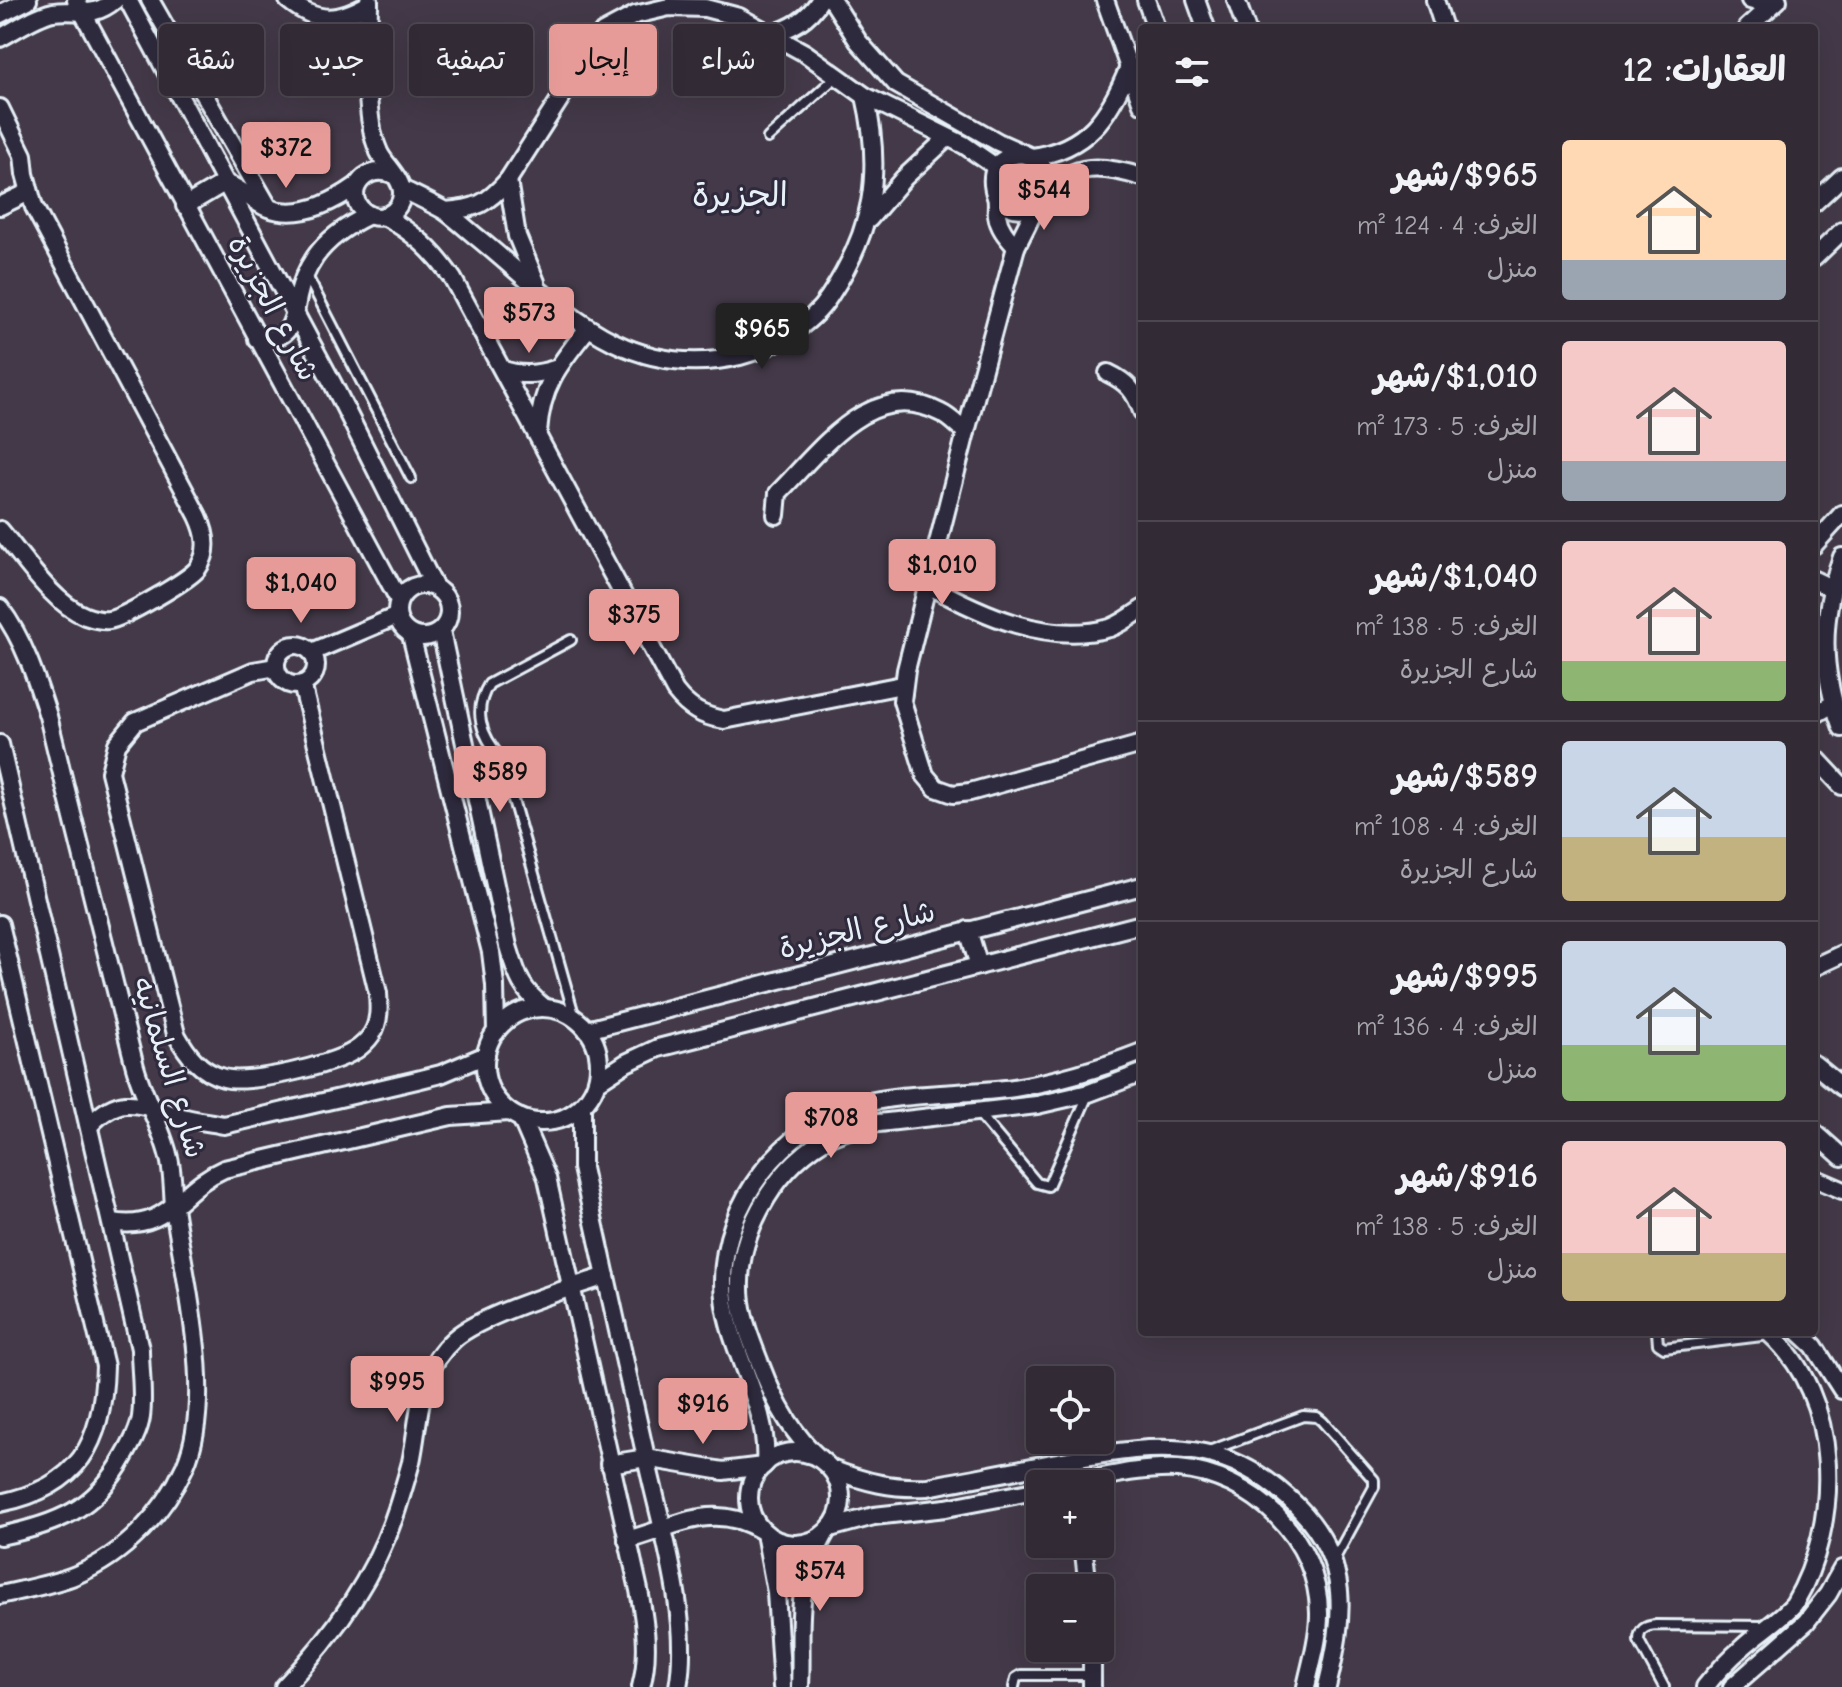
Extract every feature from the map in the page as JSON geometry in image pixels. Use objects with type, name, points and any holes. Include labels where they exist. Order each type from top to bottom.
[{"type":"street","points":[[0,14],[28,0]]},
{"type":"street","points":[[0,38],[41,16],[80,7],[99,11],[115,0]]},
{"type":"street","name":"شارع الجزيرة","points":[[128,0],[333,384],[434,586]]},
{"type":"street","points":[[150,0],[269,208]]},
{"type":"street","points":[[288,0],[302,12],[325,19],[348,16],[369,2]]},
{"type":"street","points":[[784,30],[794,27],[813,11],[820,0]]},
{"type":"street","points":[[832,0],[858,41],[896,84],[1029,156],[1045,173],[1047,183],[1016,247],[902,685],[906,717],[925,775],[936,788],[953,794],[970,792],[1138,745]]},
{"type":"street","points":[[1105,0],[1138,93]]},
{"type":"street","points":[[1146,0],[1155,24]]},
{"type":"street","points":[[1196,0],[1205,24]]},
{"type":"street","points":[[1236,0],[1245,24]]},
{"type":"street","points":[[1435,0],[1443,24]]},
{"type":"street","points":[[1750,0],[1775,3]]},
{"type":"street","points":[[369,2],[372,128],[379,152],[402,189],[445,211],[588,328],[625,350],[668,362],[712,362],[754,352],[793,332],[826,302],[850,265],[872,199],[873,134],[865,96]]},
{"type":"street","points":[[1751,24],[1775,3]]},
{"type":"street","name":"شارع الجزيرة","points":[[80,7],[398,608]]},
{"type":"street","points":[[445,211],[469,210],[491,199],[508,180],[603,32],[635,15],[669,7],[705,8],[739,17],[751,24]]},
{"type":"street","points":[[784,42],[805,53],[865,96],[980,155],[996,167]]},
{"type":"street","points":[[1016,247],[1004,234],[997,217],[997,199],[992,183],[996,167],[1015,154],[1055,153],[1080,142],[1102,120],[1118,95],[1127,61],[1138,51]]},
{"type":"street","points":[[0,108],[23,155],[34,207],[198,516],[205,532],[206,550],[199,567],[187,581],[110,620],[88,617],[68,607],[0,530]]},
{"type":"street","points":[[865,224],[904,178],[947,138]]},
{"type":"street","points":[[1080,142],[1088,168]]},
{"type":"street","points":[[997,199],[1018,210],[1029,208],[1065,176],[1088,168],[1119,170],[1138,176]]},
{"type":"street","points":[[185,206],[224,183],[269,208],[292,211],[315,208],[337,200],[371,171],[382,170],[392,174]]},
{"type":"street","points":[[1818,199],[1842,177]]},
{"type":"street","points":[[508,180],[517,236],[539,288]]},
{"type":"street","points":[[356,186],[360,208],[412,232],[435,253],[503,370],[675,691],[687,706],[705,716],[724,720],[902,685]]},
{"type":"street","points":[[257,339],[269,340],[281,336],[290,327],[305,274],[331,238],[349,224],[398,206],[402,189]]},
{"type":"street","points":[[0,206],[29,192]]},
{"type":"street","points":[[1818,254],[1842,231]]},
{"type":"street","points":[[538,435],[542,401],[555,369],[588,328]]},
{"type":"street","points":[[503,370],[520,375],[538,375],[555,369]]},
{"type":"street","points":[[1108,373],[1125,382],[1138,400]]},
{"type":"street","points":[[776,515],[778,493],[855,417],[883,405],[913,403],[942,413],[966,432]]},
{"type":"street","points":[[1818,541],[1842,514]]},
{"type":"street","points":[[1842,557],[1831,588],[1824,625],[1825,661],[1833,704],[1842,728]]},
{"type":"street","points":[[1818,582],[1831,588]]},
{"type":"street","points":[[312,652],[398,608],[410,588],[418,585],[434,586],[445,596],[450,610],[441,631],[426,637],[411,635],[405,630],[398,608]]},
{"type":"street","points":[[928,585],[963,605],[1040,629],[1081,634],[1113,627],[1138,611]]},
{"type":"street","name":"شارع السلمانيه","points":[[0,608],[33,667],[136,1071],[169,1156],[194,1341],[198,1419],[186,1464],[167,1500],[142,1530],[111,1556],[77,1575],[0,1595]]},
{"type":"street","points":[[441,631],[508,946],[519,982],[530,997],[545,1008]]},
{"type":"street","points":[[411,635],[491,952],[496,1032]]},
{"type":"street","points":[[299,645],[312,652],[316,661],[310,679],[302,684],[285,682],[276,667],[276,660],[285,648],[299,645]]},
{"type":"street","points":[[276,667],[253,671],[135,722],[117,744],[110,772],[176,1034],[187,1054],[203,1069],[223,1078],[244,1081],[338,1059],[357,1050],[372,1034],[379,1014],[378,993],[302,684]]},
{"type":"street","points":[[1818,713],[1833,704]]},
{"type":"street","points":[[0,744],[8,813],[90,1125],[140,1349],[141,1417],[132,1443],[107,1486],[77,1511],[42,1527],[0,1536]]},
{"type":"street","points":[[1818,760],[1842,786]]},
{"type":"street","name":"شارع الجزيرة","points":[[581,1024],[1138,887]]},
{"type":"street","points":[[0,924],[105,1366],[104,1401],[82,1460],[57,1483],[21,1499],[0,1503]]},
{"type":"street","points":[[112,1222],[128,1225],[160,1217],[174,1208],[205,1177],[224,1169],[451,1116],[515,1115],[537,1122],[553,1121],[569,1116],[582,1106],[597,1082],[626,1063],[658,1048],[1138,925]]},
{"type":"street","points":[[968,930],[979,966]]},
{"type":"street","points":[[1818,965],[1842,954]]},
{"type":"street","points":[[597,1082],[599,1064],[596,1046],[581,1024],[561,1011],[545,1008],[526,1010],[509,1019],[496,1032],[486,1055],[485,1071],[489,1087],[498,1101],[515,1115],[547,1178],[647,1631],[646,1668],[641,1687]]},
{"type":"street","points":[[764,1465],[763,1427],[727,1316],[723,1281],[735,1222],[753,1184],[777,1153],[830,1116],[858,1105],[1017,1087],[1064,1078],[1138,1053]]},
{"type":"street","points":[[90,1125],[101,1112],[134,1102],[198,1121],[224,1125],[441,1074],[486,1055]]},
{"type":"street","points":[[1818,1067],[1842,1087]]},
{"type":"street","points":[[800,1687],[801,1595],[810,1563],[837,1518],[841,1493],[825,1464],[807,1448],[787,1421],[765,1376],[747,1327],[741,1300],[743,1258],[756,1218],[771,1189],[796,1162],[824,1140],[844,1131],[884,1122],[1037,1105],[1089,1093],[1138,1075]]},
{"type":"street","points":[[582,1106],[582,1168],[663,1530],[680,1622],[682,1664],[678,1687]]},
{"type":"street","points":[[1818,1136],[1842,1157]]},
{"type":"street","points":[[1818,1180],[1842,1190]]},
{"type":"street","points":[[284,1687],[318,1652],[344,1617],[379,1555],[397,1510],[411,1461],[424,1383],[437,1357],[456,1336],[481,1322],[606,1276]]},
{"type":"street","points":[[1705,1687],[1744,1645],[1794,1605],[1813,1580],[1840,1524],[1840,1453],[1832,1419],[1818,1387],[1773,1336]]},
{"type":"street","points":[[1803,1336],[1814,1346],[1842,1390]]},
{"type":"street","points":[[782,1687],[776,1592],[763,1532],[751,1509],[749,1497],[751,1485],[764,1465],[777,1456],[791,1452],[806,1453],[871,1484],[914,1488],[1122,1452],[1176,1449],[1231,1461],[1256,1474],[1281,1490],[1320,1535],[1333,1561],[1341,1592],[1341,1619],[1327,1687]]},
{"type":"street","points":[[609,1464],[646,1458],[679,1461],[723,1471],[764,1465]]},
{"type":"street","points":[[1114,1475],[1176,1469],[1214,1476],[1247,1492],[1267,1506],[1287,1527],[1310,1566],[1317,1590],[1317,1640],[1306,1687]]},
{"type":"street","points":[[1247,1492],[1256,1474]]},
{"type":"street","points":[[627,1540],[704,1516],[725,1515],[744,1521],[779,1541],[795,1544],[812,1541],[828,1530],[874,1516],[946,1508],[1026,1493]]},
{"type":"street","points":[[1732,1687],[1806,1622],[1828,1594],[1842,1569]]},
{"type":"lane","points":[[768,138],[837,76]]},
{"type":"lane","points":[[305,274],[411,478]]},
{"type":"lane","points":[[571,640],[489,684],[481,697],[479,720],[486,741],[501,758],[581,1024]]},
{"type":"lane","points":[[978,1113],[1037,1183],[1048,1186],[1089,1093]]},
{"type":"lane","points":[[1657,1336],[1658,1344],[1664,1348],[1749,1336]]},
{"type":"lane","points":[[1205,1453],[1303,1416],[1317,1417],[1374,1480],[1374,1487],[1333,1561]]},
{"type":"lane","points":[[1664,1687],[1639,1641],[1645,1627],[1770,1626]]},
{"type":"lane","points":[[1014,1687],[1016,1678],[1021,1675],[1092,1681]]},
{"type":"district","name":"الجزيرة","points":[[740,195]]}]
